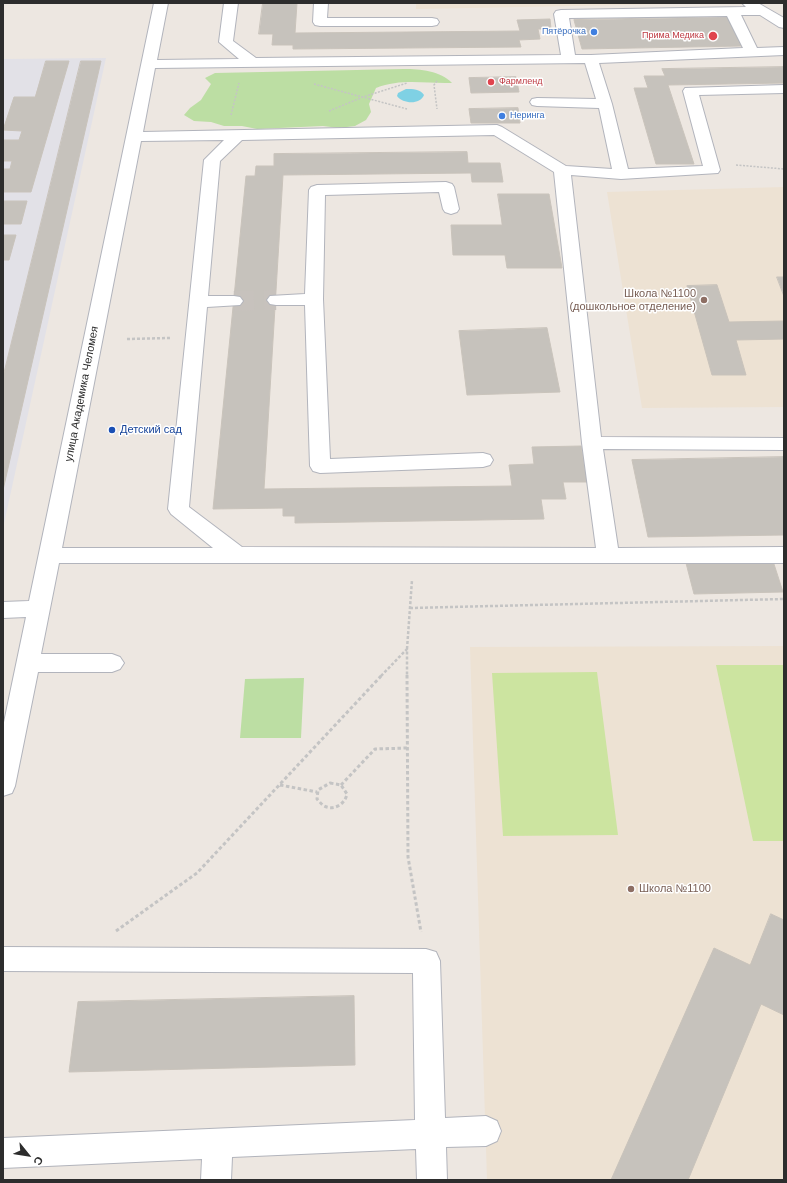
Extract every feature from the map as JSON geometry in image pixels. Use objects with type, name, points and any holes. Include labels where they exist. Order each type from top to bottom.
[{"type":"street","name":"улица Академика Челомея","points":[[3,786],[161,3]]},
{"type":"street","points":[[231,3],[226,42],[248,63]]},
{"type":"street","points":[[321,3],[320,22],[432,22]]},
{"type":"street","points":[[569,59],[561,14],[732,11],[755,7],[784,24]]},
{"type":"street","points":[[732,11],[752,52]]},
{"type":"street","points":[[149,64],[591,59],[784,51]]},
{"type":"street","points":[[591,59],[605,104],[621,174]]},
{"type":"street","points":[[134,137],[496,130],[562,170],[621,174],[712,170],[690,91],[784,89]]},
{"type":"street","points":[[536,102],[605,104]]},
{"type":"street","points":[[232,135],[212,160],[178,509],[236,554]]},
{"type":"street","points":[[562,170],[592,443],[608,556]]},
{"type":"street","points":[[451,209],[446,187],[317,190],[314,299],[320,466],[483,460]]},
{"type":"street","points":[[276,300],[314,299]]},
{"type":"street","points":[[198,302],[234,301]]},
{"type":"street","points":[[592,443],[784,444]]},
{"type":"street","points":[[50,556],[236,554],[608,556],[784,554]]},
{"type":"street","points":[[3,610],[39,609]]},
{"type":"street","points":[[28,663],[112,663]]},
{"type":"street","points":[[3,959],[426,961],[432,1180]]},
{"type":"street","points":[[3,1153],[486,1131]]},
{"type":"street","points":[[216,1180],[218,1143]]},
{"type":"path","points":[[437,110],[434,85],[452,60]]},
{"type":"path","points":[[232,135],[248,63]]},
{"type":"path","points":[[312,83],[408,109]]},
{"type":"path","points":[[328,112],[363,97],[407,83]]},
{"type":"path","points":[[710,163],[784,169]]},
{"type":"path","points":[[126,339],[175,338]]},
{"type":"path","points":[[414,555],[407,649],[408,857],[426,961]]},
{"type":"path","points":[[410,608],[784,599]]},
{"type":"path","points":[[113,932],[197,873],[407,649]]},
{"type":"path","points":[[342,785],[375,749],[407,748]]},
{"type":"path","points":[[328,783],[336,783],[342,785],[346,791],[346,798],[341,805],[336,807],[327,807],[320,803],[317,799],[317,792],[322,786],[328,783]]},
{"type":"path","points":[[280,785],[317,792]]},
{"type":"shaded area","points":[[416,3],[732,3],[416,9]]},
{"type":"shaded area","points":[[106,58],[3,528],[3,59]]},
{"type":"shaded area","name":"Школа №1100 (дошкольное отделение)","points":[[784,187],[784,407],[642,408],[607,192]]},
{"type":"shaded area","name":"Школа №1100","points":[[784,646],[784,1180],[487,1180],[470,647]]},
{"type":"green space","points":[[404,69],[423,70],[436,73],[452,83],[405,82],[376,88],[369,104],[371,112],[366,120],[355,126],[339,128],[323,126],[257,129],[194,121],[184,115],[190,108],[201,100],[211,84],[205,78],[215,73]]},
{"type":"green space","points":[[716,665],[784,665],[784,841],[753,841]]},
{"type":"green space","points":[[597,672],[618,835],[503,836],[492,673]]},
{"type":"green space","points":[[304,678],[301,738],[240,738],[245,679]]},
{"type":"water","points":[[406,89],[418,90],[424,95],[415,102],[403,101],[397,96],[398,93]]},
{"type":"building","points":[[263,3],[297,3],[295,33],[520,31],[517,20],[550,19],[551,29],[538,29],[540,39],[519,40],[521,47],[293,49],[293,45],[272,45],[273,34],[259,34]]},
{"type":"building","points":[[728,17],[741,46],[582,49],[574,20]]},
{"type":"building","points":[[46,61],[69,61],[31,192],[3,192],[3,169],[10,169],[12,161],[3,161],[3,140],[19,140],[22,131],[3,130],[14,97],[35,97]]},
{"type":"building","points":[[81,61],[101,61],[3,490],[3,377]]},
{"type":"building","points":[[784,67],[784,83],[668,85],[694,164],[656,164],[634,88],[648,88],[644,76],[665,76],[662,69]]},
{"type":"building","points":[[516,77],[519,92],[471,93],[469,78]]},
{"type":"building","points":[[518,108],[520,123],[471,123],[469,109]]},
{"type":"building","points":[[467,152],[468,163],[500,163],[503,182],[472,182],[471,173],[283,175],[264,489],[512,486],[509,465],[534,464],[532,447],[581,446],[587,482],[563,482],[566,499],[541,499],[544,519],[295,523],[295,516],[283,516],[283,508],[213,509],[246,176],[255,176],[256,166],[274,166],[274,154]]},
{"type":"building","points":[[498,194],[549,194],[562,268],[507,268],[505,255],[453,255],[451,225],[502,225]]},
{"type":"building","points":[[3,201],[27,201],[21,224],[3,224]]},
{"type":"building","points":[[3,235],[16,235],[9,260],[3,260]]},
{"type":"building","points":[[777,277],[784,277],[784,296]]},
{"type":"building","points":[[717,285],[729,322],[784,321],[784,339],[736,340],[746,375],[712,375],[687,286]]},
{"type":"building","points":[[547,328],[560,392],[467,395],[459,331]]},
{"type":"building","points":[[784,457],[784,535],[648,537],[632,460]]},
{"type":"building","points":[[773,561],[783,592],[694,594],[686,563]]},
{"type":"building","points":[[771,914],[784,920],[784,1015],[761,1004],[688,1180],[611,1180],[714,948],[750,965]]},
{"type":"building","points":[[354,996],[355,1065],[69,1072],[78,1002]]},
{"type":"tunnel","points":[[234,301],[276,300]]},
{"type":"place","name":"Пятёрочка","points":[[594,32]]},
{"type":"place","name":"Прима Медика","points":[[713,36]]},
{"type":"place","name":"Фармленд","points":[[491,82]]},
{"type":"place","name":"Неринга","points":[[502,116]]},
{"type":"place","name":"Школа №1100 (дошкольное отделение)","points":[[704,300]]},
{"type":"place","name":"Детский сад","points":[[112,430]]},
{"type":"place","name":"Школа №1100","points":[[631,889]]}]
